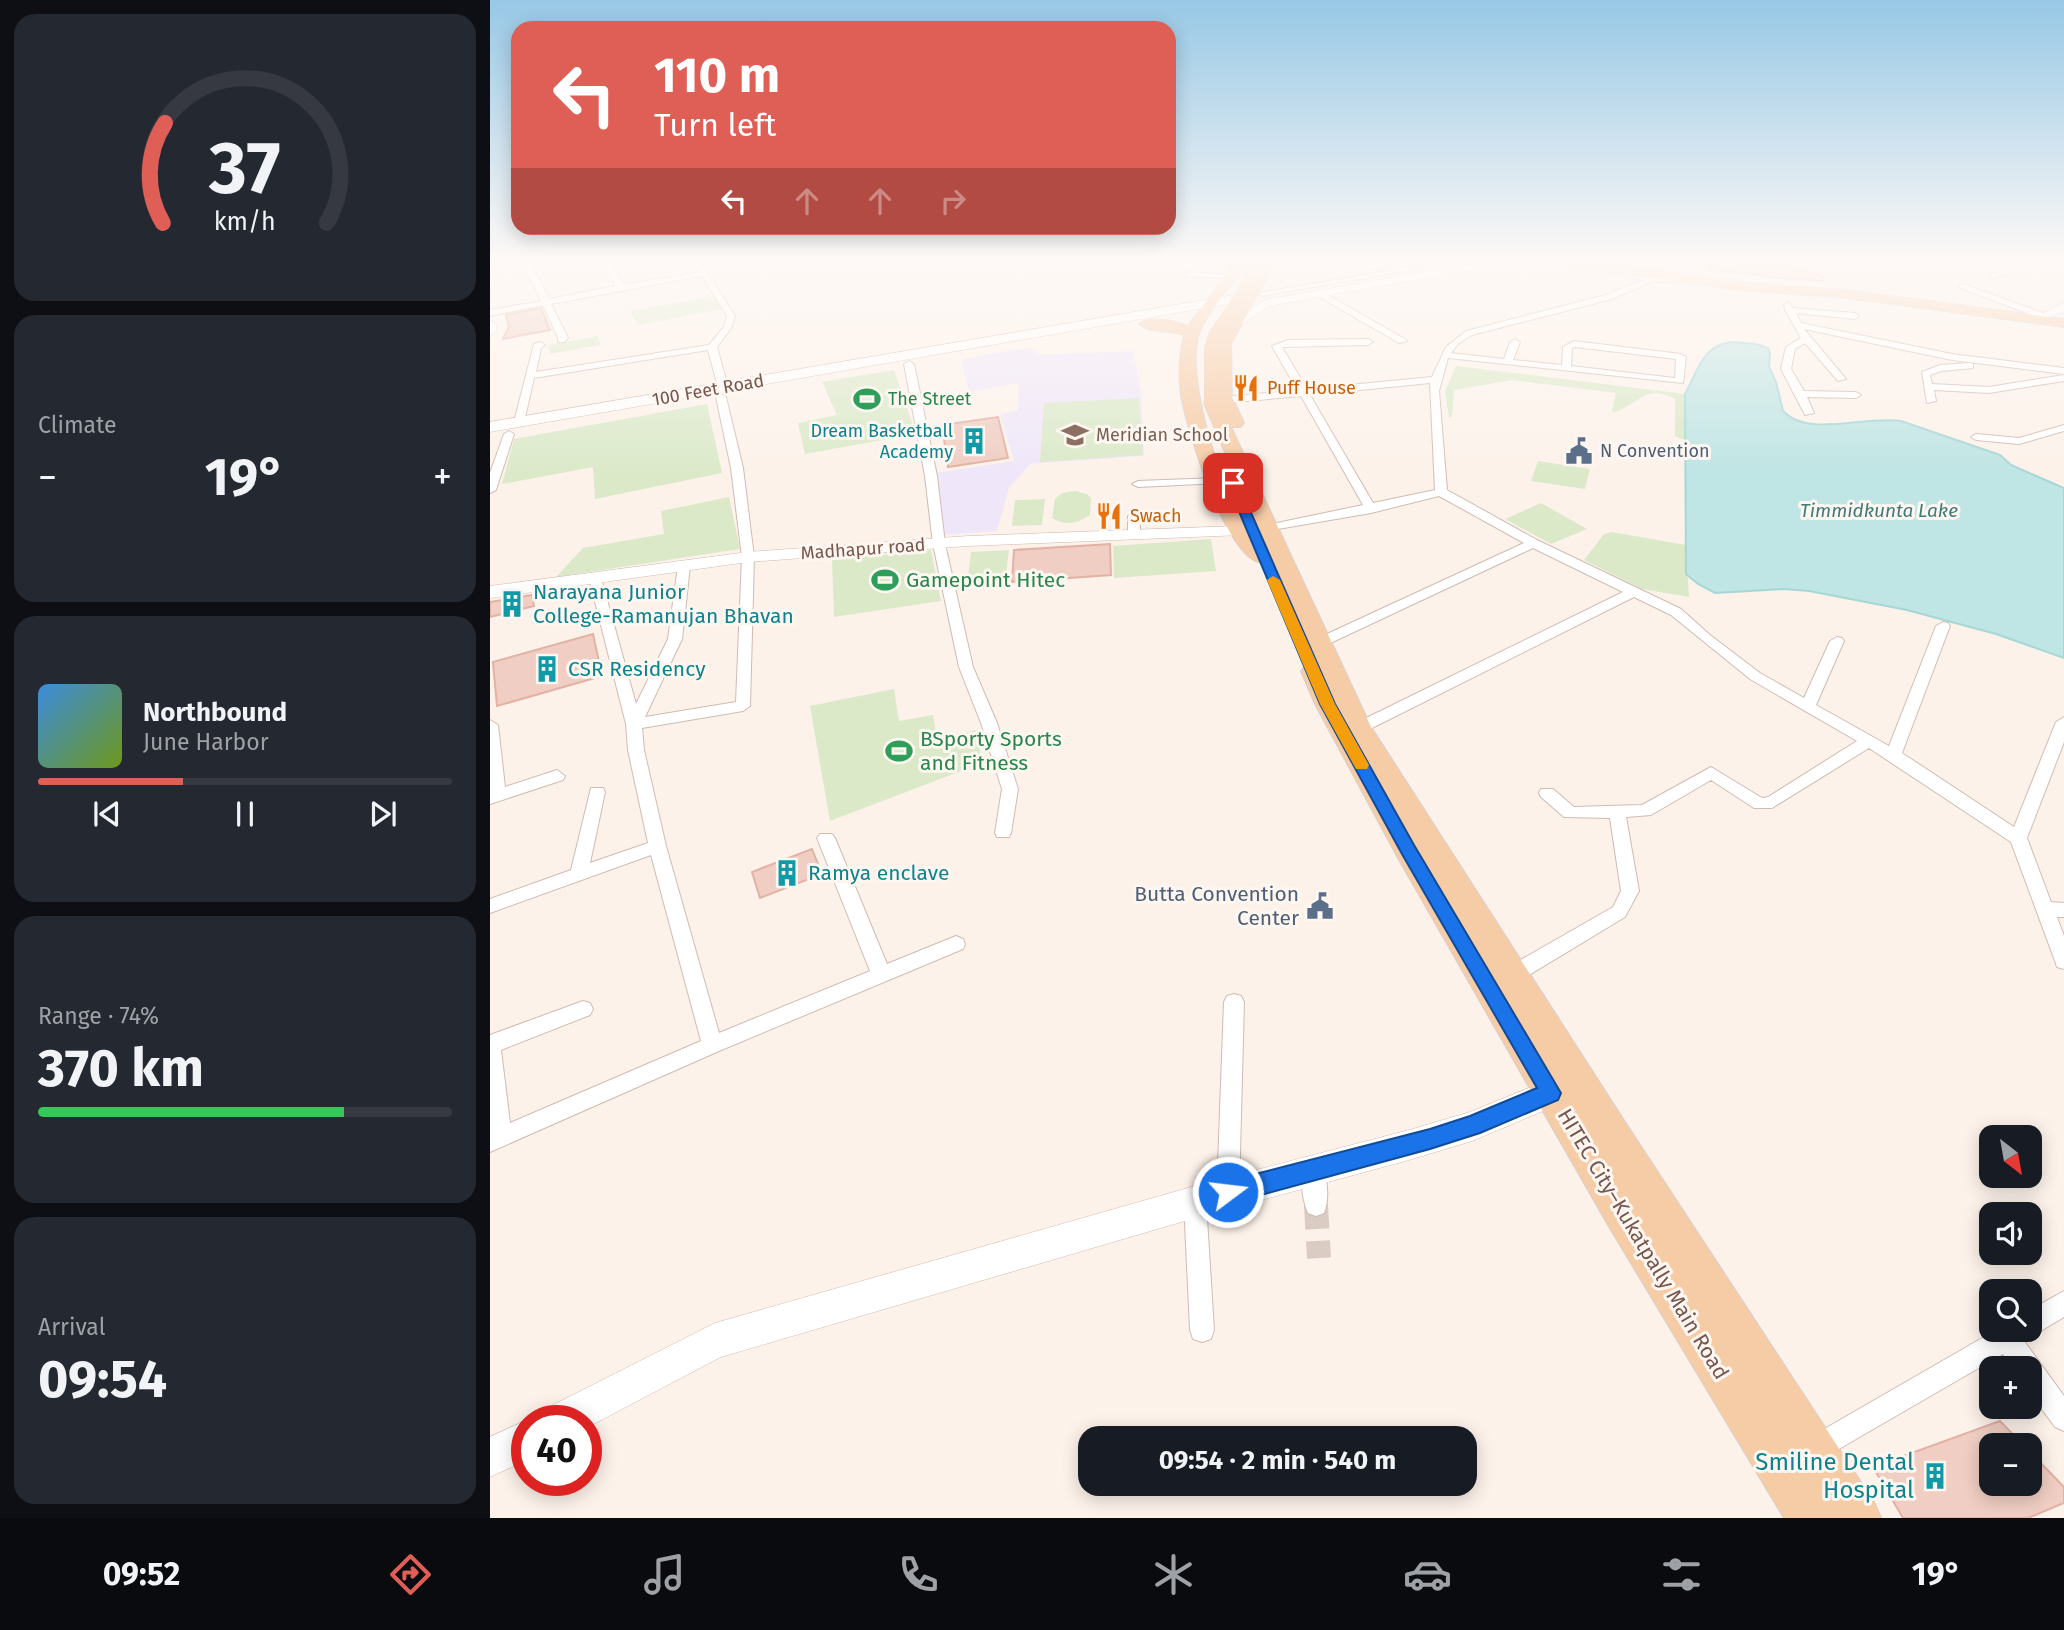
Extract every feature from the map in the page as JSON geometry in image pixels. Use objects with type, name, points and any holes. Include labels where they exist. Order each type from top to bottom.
[{"type":"main road","points":[[788,385],[885,364],[1068,332]]},
{"type":"main road","name":"100 Feet Road","points":[[490,437],[514,428],[1068,332]]},
{"type":"main road","name":"100 Feet Road","points":[[722,392],[788,385],[1100,332]]},
{"type":"main road","name":"HITEC City–Kukatpally Main Road","points":[[1192,332],[1187,379],[1194,423],[1237,531],[1250,549],[1272,546]]},
{"type":"main road","points":[[1209,332],[1203,343],[1201,401],[1272,546]]},
{"type":"main road","points":[[1219,332],[1212,350],[1212,403],[1228,457]]},
{"type":"main road","name":"HITEC City–Kukatpally Main Road","points":[[1228,332],[1223,344],[1225,400],[1327,704],[1408,850],[1551,1093],[1810,1518]]},
{"type":"main road","name":"100 Feet Road","points":[[490,427],[514,428]]},
{"type":"main road","name":"Madhapur road","points":[[490,592],[748,557],[939,544],[1237,531]]},
{"type":"main road","name":"HITEC City–Kukatpally Main Road","points":[[1272,546],[1359,728],[1512,975],[1858,1518]]},
{"type":"main road","points":[[490,1458],[511,1447]]},
{"type":"street","points":[[560,332],[563,338],[561,340]]},
{"type":"street","points":[[532,375],[712,346],[724,332]]},
{"type":"street","points":[[1386,332],[1402,341]]},
{"type":"street","points":[[1441,492],[1434,403],[1435,380],[1451,344],[1474,332]]},
{"type":"street","points":[[1801,332],[1841,379]]},
{"type":"street","points":[[1829,332],[1919,351],[2064,371]]},
{"type":"street","points":[[1805,340],[1791,347],[1786,363],[1788,379],[1801,394],[1803,405],[1809,413]]},
{"type":"street","points":[[1368,342],[1288,343],[1276,346],[1305,391],[1371,509]]},
{"type":"street","points":[[1507,362],[1515,342]]},
{"type":"street","points":[[490,490],[532,375],[537,346],[540,345]]},
{"type":"street","points":[[1446,355],[1679,381],[1681,357],[1620,346],[1570,345],[1566,368]]},
{"type":"street","points":[[634,724],[743,706],[748,557],[737,468],[712,346]]},
{"type":"street","points":[[1931,401],[1924,376],[1933,370],[1997,363]]},
{"type":"street","points":[[909,364],[931,476],[939,544],[966,667],[989,723],[1010,789],[1003,832]]},
{"type":"street","points":[[1928,387],[1989,390],[2064,378]]},
{"type":"street","points":[[1225,400],[1435,380]]},
{"type":"street","points":[[1801,394],[1856,395]]},
{"type":"street","points":[[1976,437],[2019,441],[2064,428]]},
{"type":"street","points":[[1138,484],[1218,481]]},
{"type":"street","points":[[1272,546],[1371,509],[1441,492],[1532,543],[1676,612],[1705,639],[1755,676],[1893,755],[2018,838],[2053,920],[2064,961]]},
{"type":"street","points":[[1134,516],[1134,535]]},
{"type":"street","points":[[1319,643],[1532,543]]},
{"type":"street","points":[[634,724],[675,639],[684,566]]},
{"type":"street","points":[[595,578],[634,724],[636,750],[657,846],[712,1045]]},
{"type":"street","points":[[1359,728],[1633,592]]},
{"type":"street","points":[[1893,755],[1943,626]]},
{"type":"street","points":[[1809,705],[1837,641]]},
{"type":"street","points":[[2018,838],[2064,722]]},
{"type":"street","points":[[490,725],[494,797],[557,776]]},
{"type":"street","points":[[1547,793],[1570,813],[1645,811],[1711,773],[1754,802],[1772,802],[1869,741]]},
{"type":"street","points":[[579,874],[597,792]]},
{"type":"street","points":[[1512,975],[1619,912],[1629,891],[1617,811]]},
{"type":"street","points":[[826,838],[881,974]]},
{"type":"street","points":[[490,906],[657,846]]},
{"type":"street","points":[[2053,920],[2064,910]]},
{"type":"street","points":[[583,1009],[490,1045],[495,1140],[712,1045],[956,944]]},
{"type":"street","points":[[1228,1192],[1234,1002]]},
{"type":"street","points":[[592,1405],[715,1341],[1228,1192],[1472,1126],[1551,1093]]},
{"type":"street","points":[[1313,1170],[1316,1205]]},
{"type":"street","points":[[1195,1202],[1202,1331]]},
{"type":"street","points":[[2042,1317],[2064,1303]]},
{"type":"street","points":[[1816,1449],[1999,1342]]},
{"type":"street","points":[[2042,1388],[2064,1418]]},
{"type":"shaded area","name":"Meridian School","points":[[1030,347],[1040,355],[1133,351],[1141,392],[1144,456],[1030,464],[1009,488],[997,531],[942,535],[936,473],[1014,461],[1000,414],[1018,410],[1019,383],[969,392],[961,359]]},
{"type":"green space","points":[[598,336],[600,345],[550,354],[548,345]]},
{"type":"green space","points":[[1456,366],[1685,394],[1685,440],[1675,436],[1675,399],[1656,393],[1642,397],[1615,412],[1612,411],[1616,393],[1512,380],[1454,390],[1452,417],[1449,417],[1445,392]]},
{"type":"green space","name":"The Street","points":[[894,370],[916,434],[805,454],[798,423],[837,415],[822,382]]},
{"type":"green space","points":[[1139,398],[1143,455],[1040,462],[1044,403]]},
{"type":"green space","points":[[707,404],[722,473],[595,499],[593,467],[502,484],[514,439]]},
{"type":"green space","points":[[1538,461],[1590,469],[1585,489],[1531,481]]},
{"type":"green space","points":[[1075,491],[1091,498],[1090,515],[1071,523],[1052,518],[1055,499],[1062,493]]},
{"type":"green space","points":[[729,497],[740,549],[556,577],[583,548],[664,534],[661,511]]},
{"type":"green space","points":[[1045,499],[1042,525],[1012,526],[1015,500]]},
{"type":"green space","points":[[1541,503],[1587,529],[1551,544],[1505,519]]},
{"type":"green space","points":[[1611,532],[1686,545],[1689,597],[1642,589],[1584,560],[1604,534]]},
{"type":"green space","points":[[1211,539],[1216,571],[1114,578],[1113,546]]},
{"type":"green space","name":"Gamepoint Hitec","points":[[931,550],[941,601],[834,617],[832,560]]},
{"type":"green space","points":[[1009,550],[1005,581],[967,584],[971,552]]},
{"type":"green space","name":"BSporty Sports and Fitness","points":[[894,689],[899,721],[933,715],[937,739],[977,730],[982,763],[830,821],[810,706]]},
{"type":"water","name":"Timmidkunta Lake","points":[[1732,342],[1768,348],[1769,367],[1776,382],[1783,411],[1794,419],[1822,424],[1901,421],[2000,455],[2011,465],[2064,488],[2064,658],[1996,634],[1907,610],[1809,591],[1784,589],[1715,593],[1686,574],[1685,394],[1707,354],[1722,344]]},
{"type":"building","points":[[507,332],[540,332],[503,339]]},
{"type":"building","name":"Dream Basketball Academy","points":[[998,417],[1008,458],[948,467],[942,425]]},
{"type":"building","points":[[1110,544],[1111,575],[1012,582],[1014,550]]},
{"type":"building","name":"Narayana Junior College-Ramanujan Bhavan","points":[[532,595],[534,606],[490,617],[490,602]]},
{"type":"building","name":"CSR Residency","points":[[593,634],[602,676],[497,706],[493,662]]},
{"type":"building","name":"Ramya enclave","points":[[812,849],[822,874],[760,898],[752,872]]},
{"type":"building","name":"Smiline Dental Hospital","points":[[2000,1421],[2012,1433],[1979,1433],[1979,1496],[2042,1496],[2042,1464],[2064,1487],[2064,1503],[2028,1518],[1903,1518],[1873,1467]]},
{"type":"tunnel","points":[[1316,1205],[1319,1258]]},
{"type":"slow traffic","points":[[1273,580],[1327,704],[1361,765]]},
{"type":"place","name":"Puff House","points":[[1246,388]]},
{"type":"place","name":"The Street","points":[[867,399]]},
{"type":"place","name":"Meridian School","points":[[1075,435]]},
{"type":"place","name":"Dream Basketball Academy","points":[[974,441]]},
{"type":"place","name":"N Convention","points":[[1579,451]]},
{"type":"place","name":"Swach","points":[[1109,516]]},
{"type":"place","name":"Gamepoint Hitec","points":[[885,580]]},
{"type":"place","name":"Narayana Junior College-Ramanujan Bhavan","points":[[512,604]]},
{"type":"place","name":"CSR Residency","points":[[547,669]]},
{"type":"place","name":"BSporty Sports and Fitness","points":[[899,751]]},
{"type":"place","name":"Ramya enclave","points":[[787,873]]},
{"type":"place","name":"Butta Convention Center","points":[[1320,906]]},
{"type":"place","name":"Smiline Dental Hospital","points":[[1935,1476]]},
{"type":"route","points":[[1228,1192],[1430,1139],[1472,1126],[1551,1093],[1408,850],[1327,704],[1233,483]]}]
